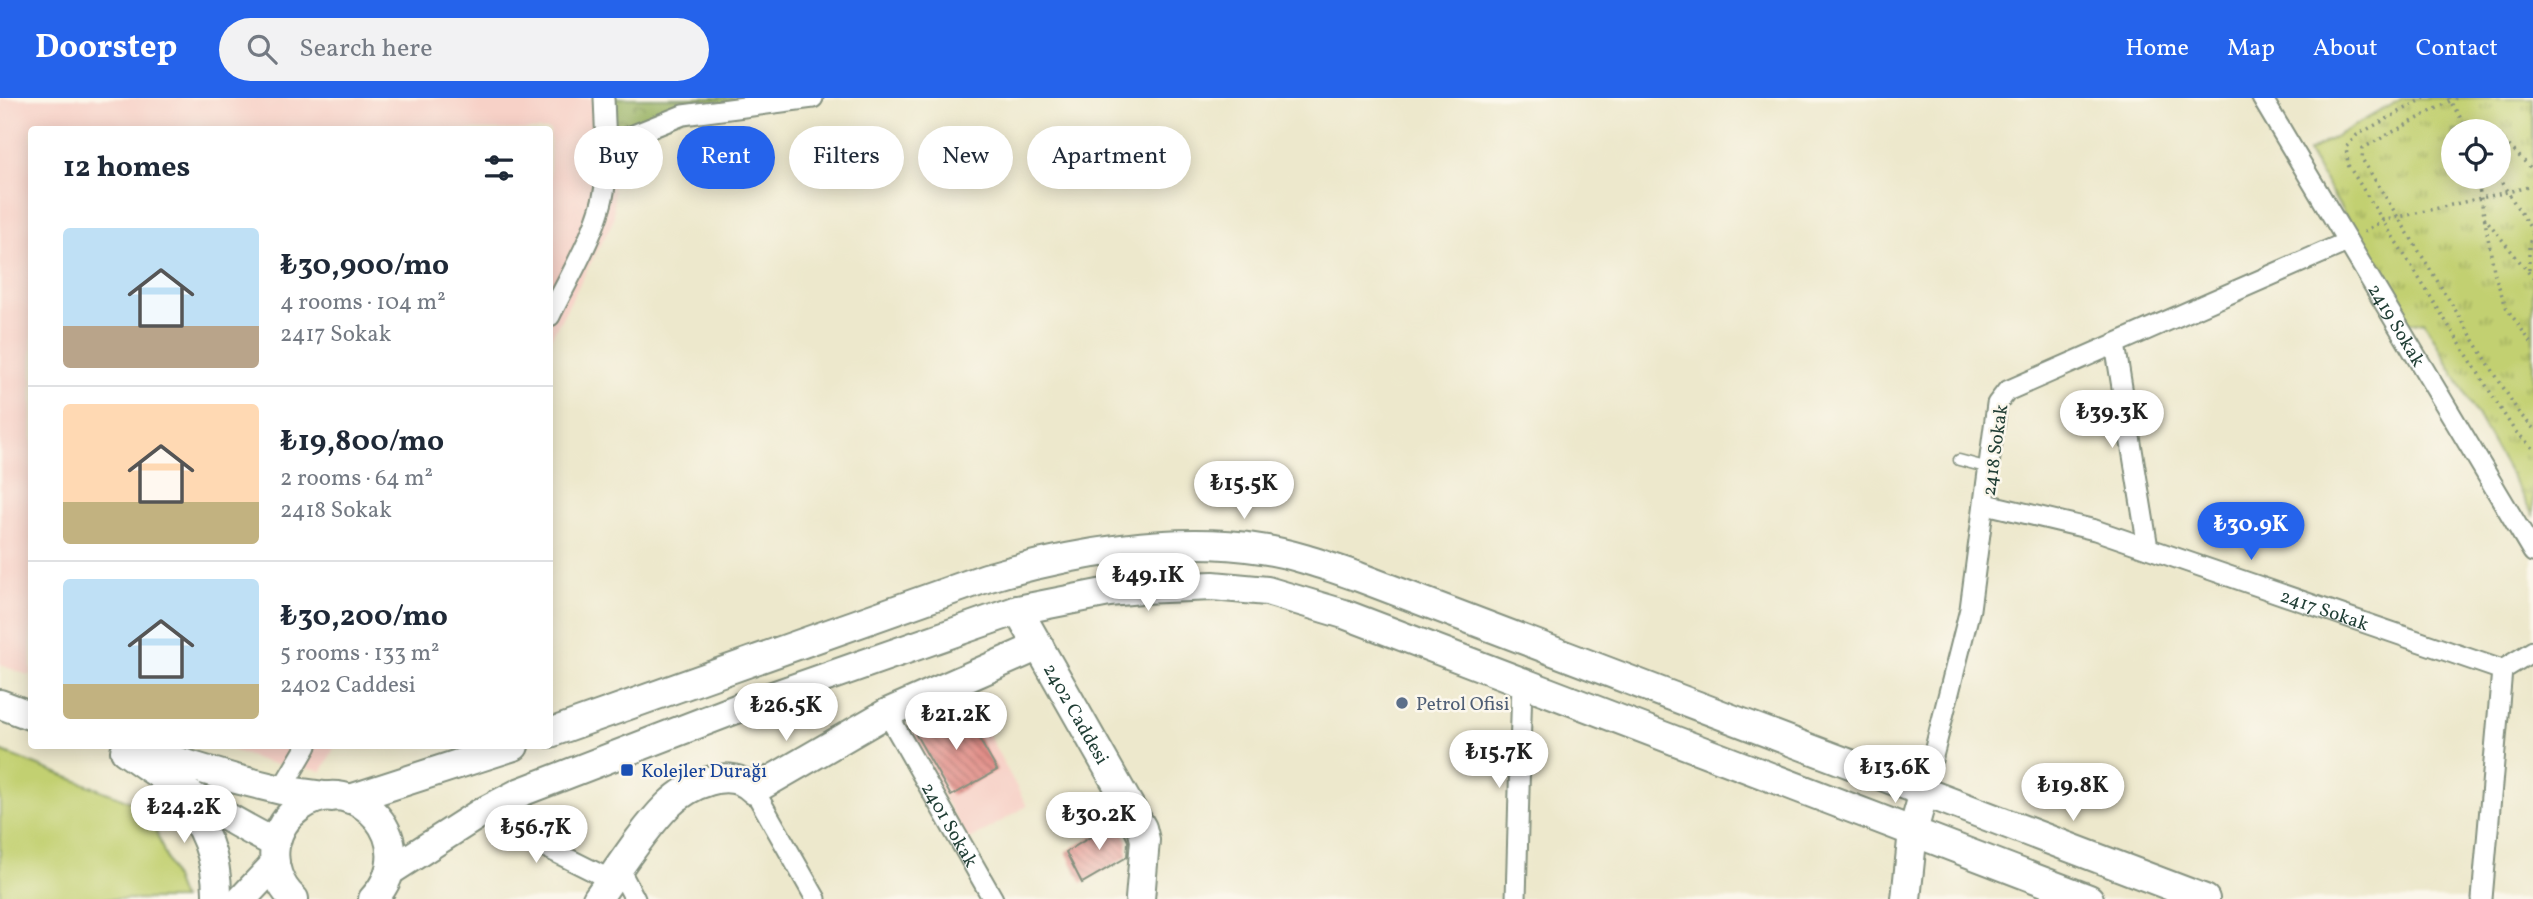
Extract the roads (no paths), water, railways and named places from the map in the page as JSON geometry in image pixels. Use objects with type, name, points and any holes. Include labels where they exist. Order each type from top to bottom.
[{"type":"main road","points":[[553,732],[986,578],[1035,564],[1135,549],[1217,544],[1290,554],[1359,577],[2205,899]]},
{"type":"main road","points":[[390,871],[479,814],[521,792],[744,706],[1018,610],[1077,597],[1141,589],[1213,586],[1267,591],[1344,614],[2089,899]]},
{"type":"main road","name":"2402 Caddesi","points":[[1018,610],[1144,834],[1140,899]]},
{"type":"main road","points":[[609,883],[665,808],[688,790],[730,777],[740,779],[754,790],[887,713],[1039,646]]},
{"type":"main road","points":[[0,704],[28,714]]},
{"type":"main road","points":[[119,749],[247,829],[275,853]]},
{"type":"main road","points":[[122,749],[179,761],[281,790],[340,798],[372,811],[383,823],[391,846],[390,871],[383,889],[373,899]]},
{"type":"main road","points":[[294,899],[279,880],[275,853],[281,826],[306,802],[340,798],[504,749]]},
{"type":"main road","points":[[172,784],[204,830],[216,868],[218,899]]},
{"type":"main road","points":[[1906,899],[1913,831],[1924,792]]},
{"type":"main road","points":[[242,899],[275,853]]},
{"type":"street","points":[[604,98],[605,126]]},
{"type":"street","points":[[656,126],[683,115],[813,98]]},
{"type":"street","name":"2419 Sokak","points":[[2262,98],[2533,552]]},
{"type":"street","points":[[553,310],[587,241],[604,189]]},
{"type":"street","name":"2418 Sokak","points":[[1924,792],[1970,609],[1986,504],[1997,404],[2001,396],[2007,391],[2347,242]]},
{"type":"street","points":[[2115,344],[2148,548]]},
{"type":"street","name":"2417 Sokak","points":[[1986,504],[2095,530],[2502,670]]},
{"type":"street","points":[[2482,899],[2502,670],[2533,651]]},
{"type":"street","points":[[1516,899],[1522,682]]},
{"type":"street","name":"2401 Sokak","points":[[887,713],[993,899]]},
{"type":"street","points":[[281,790],[305,749]]},
{"type":"street","points":[[754,790],[816,899]]},
{"type":"street","points":[[479,814],[635,899]]},
{"type":"lane","points":[[1959,460],[1990,468]]},
{"type":"place","name":"Petrol Ofisi","points":[[1402,703]]},
{"type":"place","name":"Kolejler Durağı","points":[[627,770]]}]
